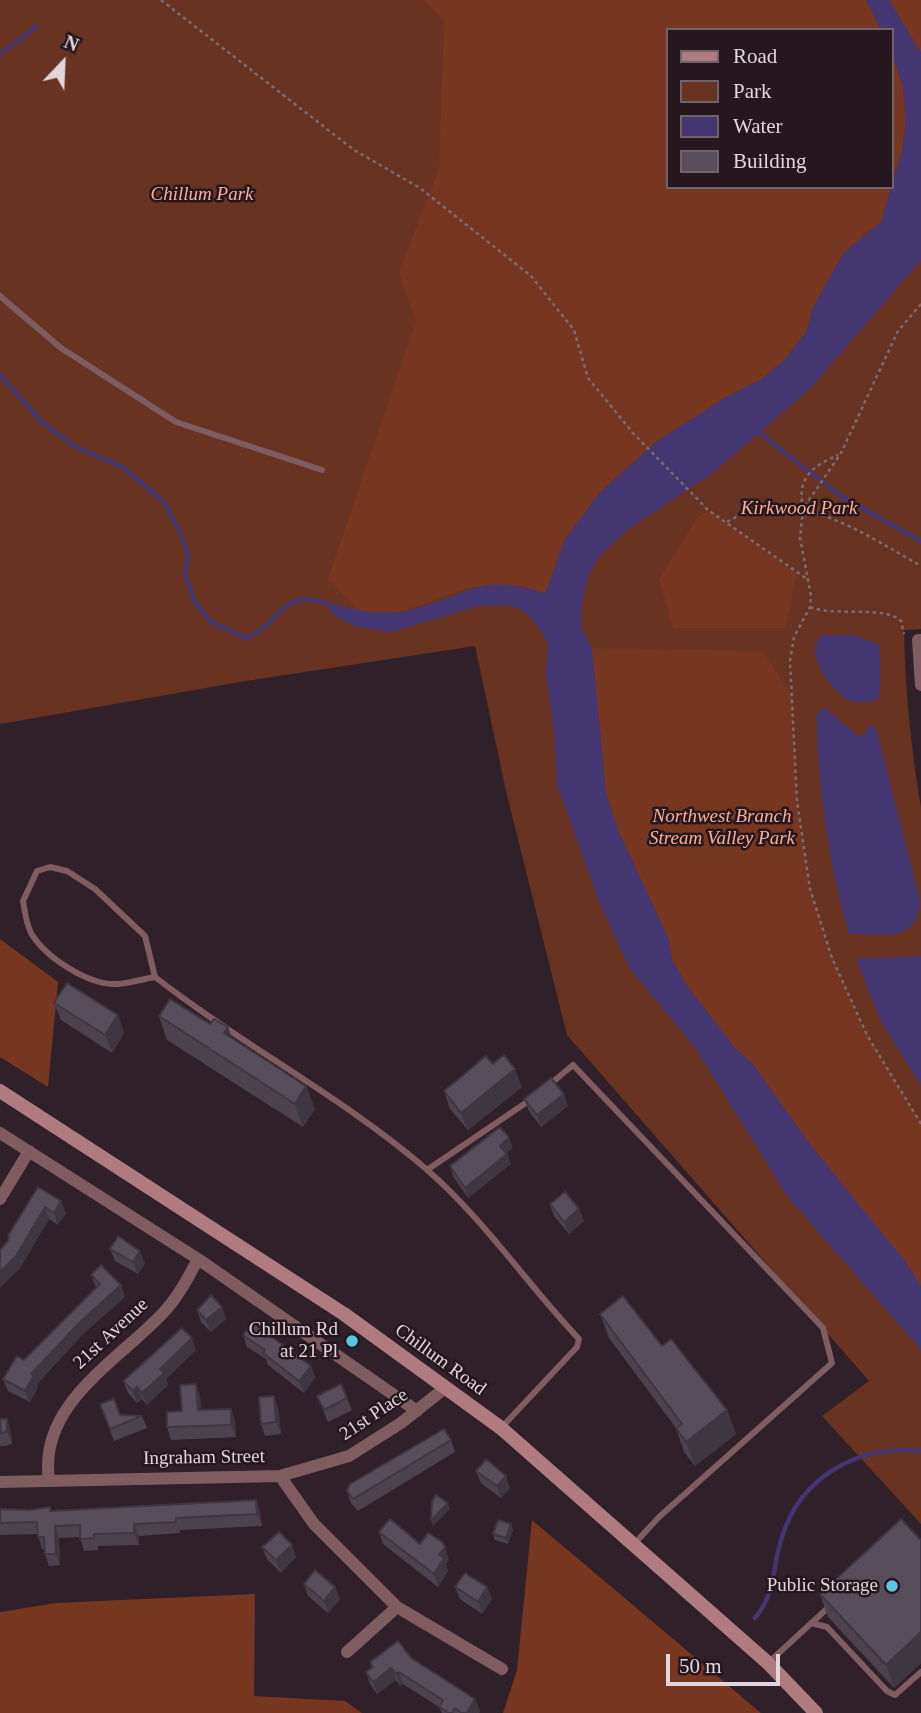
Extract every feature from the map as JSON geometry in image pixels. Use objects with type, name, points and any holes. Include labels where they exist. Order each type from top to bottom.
[{"type":"main road","name":"Chillum Road","points":[[0,1091],[216,1228],[344,1314],[501,1428],[768,1662],[816,1713]]},
{"type":"street","points":[[920,640],[921,685]]},
{"type":"street","points":[[0,1133],[198,1259],[416,1411]]},
{"type":"street","points":[[0,1199],[29,1151]]},
{"type":"street","name":"21st Avenue","points":[[49,1480],[47,1463],[50,1444],[74,1399],[99,1370],[163,1313],[198,1259]]},
{"type":"street","name":"21st Place","points":[[280,1476],[349,1456],[445,1388]]},
{"type":"street","name":"Ingraham Street","points":[[0,1482],[280,1476],[314,1524],[397,1607],[502,1669]]},
{"type":"street","points":[[347,1652],[397,1607]]},
{"type":"lane","points":[[0,296],[61,348],[176,422],[322,470]]},
{"type":"lane","points":[[155,977],[115,985],[93,979],[70,968],[48,951],[32,934],[23,901],[28,884],[37,871],[50,867],[67,871],[95,890],[145,936],[155,977],[185,1000],[357,1113],[427,1170],[579,1339],[577,1347],[501,1428]]},
{"type":"lane","points":[[427,1170],[512,1116],[573,1065],[824,1328],[832,1363],[659,1517],[635,1543]]},
{"type":"lane","points":[[768,1662],[840,1596]]},
{"type":"lane","points":[[811,1623],[827,1627],[887,1691],[895,1695],[921,1672]]},
{"type":"path","points":[[161,0],[354,150],[420,188],[531,276],[574,330],[588,378],[634,433],[708,510],[807,579]]},
{"type":"path","points":[[803,509],[841,453],[898,331],[921,304]]},
{"type":"path","points":[[841,453],[823,462],[804,480],[799,491],[803,509],[800,538],[810,607],[794,637],[790,661],[797,801],[810,889],[832,958],[867,1035],[921,1124]]},
{"type":"path","points":[[726,523],[752,510],[803,509],[856,530],[921,566]]},
{"type":"path","points":[[810,607],[824,613],[888,614],[901,621],[904,634]]},
{"type":"green space","name":"Northwest Branch Stream Valley Park","points":[[0,0],[921,0],[921,629],[904,630],[909,719],[921,807],[921,1524],[822,1416],[869,1381],[567,1035],[506,791],[475,646],[246,681],[0,724]]},
{"type":"green space","points":[[424,0],[866,0],[880,28],[666,28],[666,189],[891,189],[881,222],[864,233],[812,309],[807,330],[786,358],[762,379],[726,397],[657,441],[600,492],[565,539],[545,594],[520,585],[470,587],[406,610],[382,613],[359,611],[328,579],[416,321],[399,272],[439,169],[444,21]]},
{"type":"green space","points":[[889,0],[921,0],[921,53]]},
{"type":"green space","points":[[893,56],[903,87],[906,120],[902,150],[893,181]]},
{"type":"green space","points":[[708,510],[797,574],[785,628],[673,628],[659,579],[698,517]]},
{"type":"green space","points":[[592,648],[762,651],[792,696],[797,801],[810,889],[832,958],[867,1035],[921,1124],[921,1286],[907,1264],[809,1144],[752,1063],[735,1048],[688,987],[672,960],[669,940],[618,830],[606,793]]},
{"type":"green space","points":[[0,939],[58,982],[48,1087],[0,1057]]},
{"type":"green space","points":[[532,1520],[761,1713],[503,1713],[517,1670]]},
{"type":"green space","points":[[255,1594],[254,1696],[345,1701],[362,1713],[0,1713],[0,1612],[56,1603]]},
{"type":"water","points":[[866,0],[889,0],[921,53],[921,260],[809,390],[710,475],[630,528],[600,555],[587,579],[581,609],[582,629],[592,648],[606,793],[618,830],[669,940],[672,960],[688,987],[735,1048],[752,1063],[810,1144],[907,1264],[921,1286],[921,1350],[788,1197],[694,1046],[630,969],[600,904],[557,785],[554,733],[546,674],[548,645],[541,630],[524,611],[508,605],[479,606],[391,632],[357,627],[336,617],[324,602],[384,613],[426,606],[486,585],[521,587],[545,594],[565,539],[600,492],[657,441],[726,397],[762,379],[786,358],[807,330],[812,309],[843,253],[881,222],[891,189],[893,189],[906,120],[903,87],[893,56],[893,28],[880,28]]},
{"type":"water","points":[[822,635],[855,635],[880,645],[880,695],[875,701],[853,702],[846,699],[827,680],[818,664],[815,649]]},
{"type":"water","points":[[824,707],[858,736],[864,735],[868,725],[876,728],[920,900],[918,914],[906,930],[886,935],[849,934],[835,879],[822,799],[816,715]]},
{"type":"water","points":[[921,956],[921,1086],[881,1021],[856,959]]},
{"type":"building","points":[[67,983],[118,1015],[105,1035],[54,1003]]},
{"type":"building","points":[[170,999],[210,1024],[214,1019],[228,1027],[224,1033],[306,1086],[295,1104],[159,1016]]},
{"type":"building","points":[[504,1055],[515,1069],[461,1113],[444,1091],[486,1056],[493,1064]]},
{"type":"building","points":[[551,1078],[564,1094],[537,1115],[524,1099]]},
{"type":"building","points":[[500,1127],[509,1138],[500,1146],[507,1154],[465,1188],[450,1166]]},
{"type":"building","points":[[38,1187],[61,1201],[54,1213],[45,1207],[16,1256],[0,1272],[0,1250],[8,1241],[9,1234]]},
{"type":"building","points":[[565,1192],[579,1209],[564,1222],[550,1204]]},
{"type":"building","points":[[118,1236],[140,1251],[133,1262],[110,1249]]},
{"type":"building","points":[[101,1265],[121,1285],[81,1321],[31,1374],[34,1375],[25,1391],[3,1379],[17,1356],[24,1360],[100,1284],[91,1275]]},
{"type":"building","points":[[211,1295],[222,1307],[206,1320],[197,1310]]},
{"type":"building","points":[[623,1296],[662,1346],[671,1339],[727,1410],[686,1442],[676,1428],[682,1424],[600,1314]]},
{"type":"building","points":[[251,1323],[311,1366],[299,1381],[263,1353],[265,1350],[243,1335]]},
{"type":"building","points":[[182,1328],[192,1338],[160,1369],[164,1373],[142,1393],[137,1387],[133,1391],[123,1381]]},
{"type":"building","points":[[196,1384],[198,1410],[231,1409],[231,1425],[167,1427],[167,1412],[182,1411],[180,1385]]},
{"type":"building","points":[[341,1384],[347,1398],[324,1410],[317,1396]]},
{"type":"building","points":[[274,1396],[276,1422],[261,1424],[259,1397]]},
{"type":"building","points":[[114,1399],[120,1415],[142,1416],[110,1429],[100,1404]]},
{"type":"building","points":[[0,1419],[7,1419],[7,1431],[1,1434]]},
{"type":"building","points":[[444,1429],[451,1440],[353,1499],[347,1491],[350,1484]]},
{"type":"building","points":[[486,1459],[506,1476],[497,1486],[476,1471]]},
{"type":"building","points":[[436,1495],[448,1503],[431,1520],[432,1502]]},
{"type":"building","points":[[256,1500],[257,1514],[176,1518],[176,1522],[134,1524],[134,1533],[94,1534],[94,1538],[80,1539],[80,1525],[55,1526],[56,1554],[45,1554],[44,1537],[38,1537],[37,1522],[0,1523],[0,1509],[29,1510],[50,1507],[50,1511]]},
{"type":"building","points":[[390,1519],[420,1544],[428,1533],[442,1542],[445,1547],[439,1555],[444,1558],[434,1574],[379,1532]]},
{"type":"building","name":"Public Storage","points":[[901,1519],[921,1540],[921,1632],[886,1665],[820,1594]]},
{"type":"building","points":[[498,1520],[511,1524],[506,1538],[493,1534]]},
{"type":"building","points":[[279,1532],[292,1545],[276,1560],[262,1547]]},
{"type":"building","points":[[315,1570],[335,1587],[324,1601],[304,1584]]},
{"type":"building","points":[[465,1573],[487,1587],[478,1602],[455,1587]]},
{"type":"building","points":[[398,1641],[411,1658],[475,1699],[467,1713],[455,1708],[449,1713],[439,1707],[443,1700],[399,1672],[396,1674],[391,1668],[373,1682],[366,1672],[373,1667],[370,1662]]},
{"type":"waterway","points":[[0,54],[36,27]]},
{"type":"waterway","points":[[0,375],[43,423],[74,446],[124,468],[164,502],[188,555],[185,574],[195,602],[211,622],[247,638],[267,625],[291,603],[301,599],[313,599],[328,604]]},
{"type":"waterway","points":[[757,431],[842,497],[921,541]]},
{"type":"waterway","points":[[755,1618],[767,1599],[782,1537],[791,1516],[803,1497],[818,1481],[835,1468],[855,1459],[898,1450],[921,1451]]},
{"type":"place","name":"Chillum Rd at 21 Pl","points":[[352,1341]]},
{"type":"place","name":"Public Storage","points":[[892,1586]]},
{"type":"park label","name":"Chillum Park","points":[[202,195]]},
{"type":"park label","name":"Kirkwood Park","points":[[799,509]]}]
